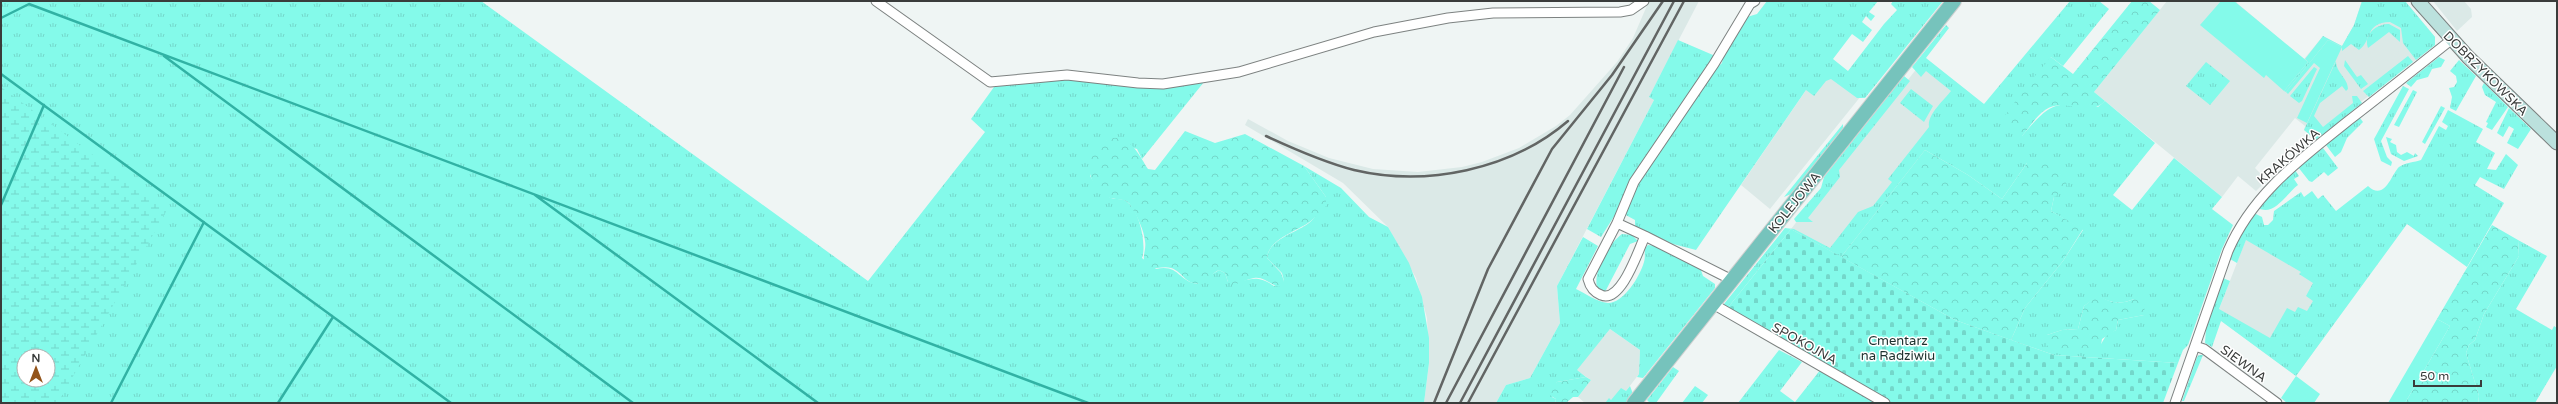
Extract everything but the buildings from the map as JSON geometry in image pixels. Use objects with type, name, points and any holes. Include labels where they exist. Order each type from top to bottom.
[{"type":"main road","name":"KOLEJOWA","points":[[1634,403],[1954,1]]},
{"type":"main road","name":"DOBRZYKOWSKA","points":[[2418,1],[2451,40],[2557,143]]},
{"type":"street","points":[[876,1],[990,82],[1067,75],[1152,85],[1238,72],[1409,24],[1493,13],[1620,12],[1631,10],[1644,1]]},
{"type":"street","points":[[1645,236],[1620,289],[1612,295],[1603,296],[1592,290],[1588,279],[1617,223],[1634,182],[1714,64],[1750,4],[1755,1]]},
{"type":"street","name":"KRAKÓWKA","points":[[2175,403],[2235,235],[2263,195],[2294,165],[2451,40]]},
{"type":"street","points":[[1617,223],[1732,280]]},
{"type":"street","name":"SPOKOJNA","points":[[1713,304],[1886,403]]},
{"type":"street","name":"SIEWNA","points":[[2195,346],[2204,349],[2277,403]]},
{"type":"shaded area","points":[[1649,1],[1699,1],[1649,97],[1654,100],[1557,286],[1560,323],[1530,378],[1506,385],[1496,403],[1424,403],[1429,363],[1427,318],[1416,278],[1388,227],[1343,183],[1245,125],[1248,119],[1288,141],[1329,158],[1373,169],[1418,172],[1462,167],[1482,162],[1519,148],[1556,126],[1570,115],[1617,62],[1633,38]]},
{"type":"shaded area","points":[[2167,1],[2237,1],[2237,3],[2304,59],[2323,36],[2342,46],[2354,25],[2362,1],[2405,1],[2435,37],[2435,45],[2314,138],[2304,130],[2305,126],[2295,118],[2255,168],[2267,180],[2256,191],[2238,176],[2222,197],[2094,92]]},
{"type":"shaded area","points":[[2433,1],[2464,1],[2471,9],[2472,17],[2457,31]]},
{"type":"shaded area","points":[[1925,58],[1970,93],[1841,257],[1791,229]]},
{"type":"shaded area","points":[[1826,61],[1861,96],[1770,209],[1741,185]]},
{"type":"shaded area","points":[[2250,229],[2357,291],[2296,376],[2216,317]]},
{"type":"shaded area","points":[[1610,329],[1640,350],[1639,374],[1626,391],[1611,400],[1609,399],[1605,403],[1585,403],[1578,397],[1591,380],[1576,370]]},
{"type":"green space","points":[[1,1],[481,1],[868,281],[985,132],[971,119],[994,87],[1060,78],[1151,88],[1204,82],[1142,159],[1137,149],[1107,140],[1100,148],[1090,176],[1097,187],[1106,196],[1126,201],[1135,211],[1143,236],[1142,258],[1156,269],[1169,269],[1186,280],[1197,284],[1219,270],[1225,273],[1228,282],[1256,279],[1274,286],[1284,281],[1282,273],[1267,258],[1269,251],[1278,241],[1312,221],[1326,197],[1304,166],[1341,188],[1369,217],[1388,227],[1409,263],[1422,297],[1429,338],[1429,363],[1424,403],[1,403]]},
{"type":"green space","points":[[1767,1],[1878,1],[1869,12],[1875,16],[1871,21],[1866,16],[1862,22],[1872,30],[1863,42],[1852,34],[1833,59],[1848,71],[1884,24],[1897,10],[1891,4],[1893,1],[1943,1],[1865,98],[1857,98],[1831,79],[1826,81],[1814,96],[1806,90],[1696,250],[1673,244],[1635,226],[1635,220],[1622,213],[1635,186],[1708,76],[1722,63],[1724,50],[1747,17],[1757,14]]},
{"type":"green space","points":[[2070,1],[2099,1],[2109,9],[2063,66],[2051,57],[2022,136],[2040,116],[2054,106],[2071,104],[2098,107],[2105,101],[2155,143],[2113,195],[2132,210],[2174,158],[2222,197],[2212,209],[2233,225],[2222,249],[2188,345],[2183,350],[2178,363],[2054,355],[2011,340],[2025,308],[2063,261],[2083,230],[2051,211],[2054,197],[2027,163],[2002,199],[1968,175],[1925,150],[1841,257],[1791,229],[1726,310],[1724,304],[1785,228],[1794,229],[1830,248],[1858,212],[1873,206],[1892,182],[1888,179],[1929,127],[1930,118],[1933,113],[1951,91],[1926,71],[1921,77],[1912,67],[1946,25],[1949,28],[1926,58],[1984,104]],"holes":[[[2098,296],[2111,302],[2120,303],[2134,299],[2144,315],[2118,320],[2116,330],[2107,334],[2101,344],[2047,335],[2062,330],[2078,329],[2084,306]]]},
{"type":"green space","points":[[2132,1],[2149,1],[2160,10],[2094,92],[2105,101],[2098,106],[2091,108],[2060,105],[2053,106],[2039,115],[2022,136],[2002,120],[2024,89],[2051,57],[2073,74]]},
{"type":"green space","points":[[2221,1],[2234,1],[2308,62],[2284,91],[2266,75],[2264,78],[2200,25]]},
{"type":"green space","points":[[2362,1],[2405,1],[2435,37],[2435,45],[2416,60],[2403,43],[2401,28],[2390,22],[2382,23],[2376,25],[2372,29],[2366,42],[2359,50],[2351,44],[2342,51],[2342,47],[2328,40],[2286,92],[2284,91],[2308,62],[2305,59],[2323,36],[2342,46],[2354,25]]},
{"type":"green space","points":[[2384,24],[2389,24],[2400,30],[2400,42],[2389,32],[2368,48],[2367,39],[2372,31]]},
{"type":"green space","points":[[1678,40],[1713,55],[1714,58],[1601,237],[1587,229],[1654,100],[1649,97]]},
{"type":"green space","points":[[2328,40],[2342,47],[2307,123],[2297,118],[2320,68],[2314,63],[2288,94],[2286,92]]},
{"type":"green space","points":[[2408,56],[2413,62],[2369,97],[2363,91]]},
{"type":"green space","points":[[2439,57],[2445,60],[2441,67],[2432,69],[2428,77],[2417,80],[2411,87],[2406,83]]},
{"type":"green space","points":[[2345,60],[2357,77],[2361,75],[2368,84],[2361,89],[2344,66]]},
{"type":"green space","points":[[2459,60],[2476,76],[2456,111],[2450,108],[2452,97],[2449,88],[2454,87],[2457,82],[2456,76],[2450,71]]},
{"type":"green space","points":[[2336,61],[2338,69],[2346,82],[2348,89],[2346,91],[2342,86],[2320,103],[2314,116],[2323,127],[2353,103],[2352,96],[2357,96],[2362,103],[2316,140],[2304,130]]},
{"type":"green space","points":[[2206,62],[2230,81],[2210,105],[2186,86]]},
{"type":"green space","points":[[2314,67],[2317,69],[2302,101],[2299,103],[2290,96]]},
{"type":"green space","points":[[1904,76],[1910,81],[1839,170],[1840,177],[1808,218],[1813,222],[1796,222],[1794,219],[1821,188],[1824,177]]},
{"type":"green space","points":[[2484,83],[2508,107],[2492,130],[2486,127],[2488,123],[2486,122],[2496,102],[2485,95],[2482,87]]},
{"type":"green space","points":[[2403,86],[2409,89],[2381,141],[2387,157],[2392,162],[2391,166],[2381,161],[2374,139]]},
{"type":"green space","points":[[1,87],[167,210],[58,403],[1,403]]},
{"type":"green space","points":[[1911,89],[1933,106],[1924,122],[1900,103]]},
{"type":"green space","points":[[2413,90],[2417,92],[2399,127],[2394,125]]},
{"type":"green space","points":[[2441,106],[2445,108],[2425,144],[2422,142]]},
{"type":"green space","points":[[2509,108],[2531,129],[2518,149],[2507,143],[2514,129],[2509,126],[2503,137],[2497,133]]},
{"type":"green space","points":[[2448,110],[2483,129],[2476,142],[2495,153],[2487,169],[2496,170],[2506,154],[2518,165],[2504,189],[2480,177],[2475,185],[2504,203],[2467,267],[2407,224],[2296,376],[2221,321],[2212,347],[2205,343],[2206,329],[2223,278],[2230,281],[2219,309],[2270,338],[2287,308],[2295,312],[2298,307],[2307,311],[2313,301],[2306,296],[2313,283],[2299,274],[2301,272],[2246,240],[2237,263],[2230,259],[2234,246],[2254,213],[2262,217],[2264,225],[2268,225],[2273,220],[2274,211],[2301,192],[2304,197],[2312,191],[2318,199],[2323,195],[2336,211],[2368,186],[2379,191],[2383,189],[2399,167],[2421,160],[2439,126],[2446,130],[2448,126],[2442,122]]},
{"type":"green space","points":[[2360,118],[2363,122],[2347,138],[2341,152],[2335,157],[2326,145]]},
{"type":"green space","points":[[1843,124],[1843,128],[1791,194],[1784,197]]},
{"type":"green space","points":[[1185,131],[1215,143],[1245,134],[1304,166],[1326,197],[1326,206],[1311,221],[1277,241],[1269,251],[1267,258],[1281,273],[1284,281],[1281,287],[1261,278],[1249,279],[1233,285],[1228,282],[1225,273],[1219,270],[1208,279],[1196,284],[1188,281],[1178,272],[1168,267],[1149,269],[1144,262],[1145,245],[1143,232],[1131,206],[1125,200],[1110,198],[1104,195],[1095,187],[1089,169],[1090,157],[1108,139],[1122,139],[1128,142],[1137,152],[1148,169],[1155,170]]},
{"type":"green space","points":[[2386,137],[2392,139],[2390,142],[2396,145],[2397,152],[2401,155],[2407,152],[2414,156],[2415,153],[2418,156],[2404,161],[2391,154]]},
{"type":"green space","points":[[2323,148],[2338,168],[2328,176],[2324,172],[2312,182],[2309,181],[2298,167]]},
{"type":"green space","points":[[1925,150],[1968,175],[2002,199],[2027,163],[2051,163],[2067,171],[2066,190],[2054,197],[2051,211],[2083,229],[2063,261],[2025,308],[2011,340],[1955,320],[1841,257]]},
{"type":"green space","points":[[2295,170],[2299,176],[2294,179],[2298,185],[2275,207],[2264,210],[2258,208]]},
{"type":"green space","points":[[2492,225],[2518,240],[2519,256],[2484,314],[2475,340],[2469,345],[2466,353],[2479,396],[2478,403],[2405,403],[2450,326],[2437,319]]},
{"type":"green space","name":"Cmentarz na Radziwiu","points":[[1791,229],[1955,320],[2054,355],[2178,363],[2163,403],[1892,403],[1726,310]]},
{"type":"green space","points":[[1622,234],[1632,235],[1638,241],[1630,244],[1605,292],[1597,287],[1597,274],[1607,251]]},
{"type":"green space","points":[[1583,237],[1598,246],[1576,289],[1600,301],[1608,303],[1614,302],[1625,294],[1635,281],[1642,268],[1646,247],[1648,245],[1656,246],[1701,270],[1703,276],[1715,284],[1715,288],[1643,378],[1637,377],[1639,374],[1640,350],[1610,329],[1577,370],[1586,377],[1557,382],[1552,397],[1556,399],[1555,403],[1496,403],[1506,385],[1530,378],[1560,323],[1557,286]]},
{"type":"green space","points":[[2518,240],[2547,256],[2516,309],[2552,330],[2554,326],[2557,328],[2557,366],[2535,403],[2478,403],[2479,396],[2466,353],[2469,345],[2475,340],[2484,314],[2519,256]]},
{"type":"green space","points":[[2098,295],[2115,302],[2124,302],[2134,299],[2145,303],[2144,315],[2118,320],[2116,330],[2102,339],[2100,351],[2095,353],[2054,350],[2047,346],[2047,335],[2062,330],[2078,329],[2084,306]]},
{"type":"green space","points":[[2437,319],[2450,326],[2405,403],[2388,403]]},
{"type":"green space","points":[[1779,350],[1802,362],[1780,391],[1795,402],[1821,369],[1879,403],[1738,403]]},
{"type":"green space","points":[[2199,355],[2203,355],[2184,401],[2182,401],[2197,357]]},
{"type":"green space","points":[[1673,367],[1679,371],[1656,403],[1650,403],[1647,400]]},
{"type":"green space","points":[[2296,376],[2320,394],[2314,403],[2287,403],[2281,398]]},
{"type":"green space","points":[[1586,377],[1591,380],[1578,397],[1573,397],[1566,403],[1555,403],[1556,399],[1548,394],[1557,382]]},
{"type":"green space","points":[[1630,386],[1633,394],[1627,403],[1605,403],[1609,398],[1611,400],[1621,388],[1626,391]]},
{"type":"green space","points":[[1695,386],[1708,395],[1702,403],[1682,403]]},
{"type":"waterway","points":[[1,18],[29,4],[1088,403]]},
{"type":"waterway","points":[[164,56],[633,403]]},
{"type":"waterway","points":[[1,74],[451,403]]},
{"type":"waterway","points":[[1,205],[44,105]]},
{"type":"waterway","points":[[535,195],[818,403]]},
{"type":"waterway","points":[[111,403],[204,222]]},
{"type":"waterway","points":[[278,403],[333,317]]},
{"type":"railway","points":[[1434,403],[1488,269],[1552,149],[1612,75],[1663,1]]},
{"type":"railway","points":[[1460,403],[1674,1]]},
{"type":"railway","points":[[1468,403],[1684,1]]},
{"type":"railway","points":[[1446,403],[1624,67]]},
{"type":"railway","points":[[1266,136],[1309,155],[1354,170],[1382,175],[1438,175],[1494,163],[1521,152],[1545,138],[1568,121]]}]
